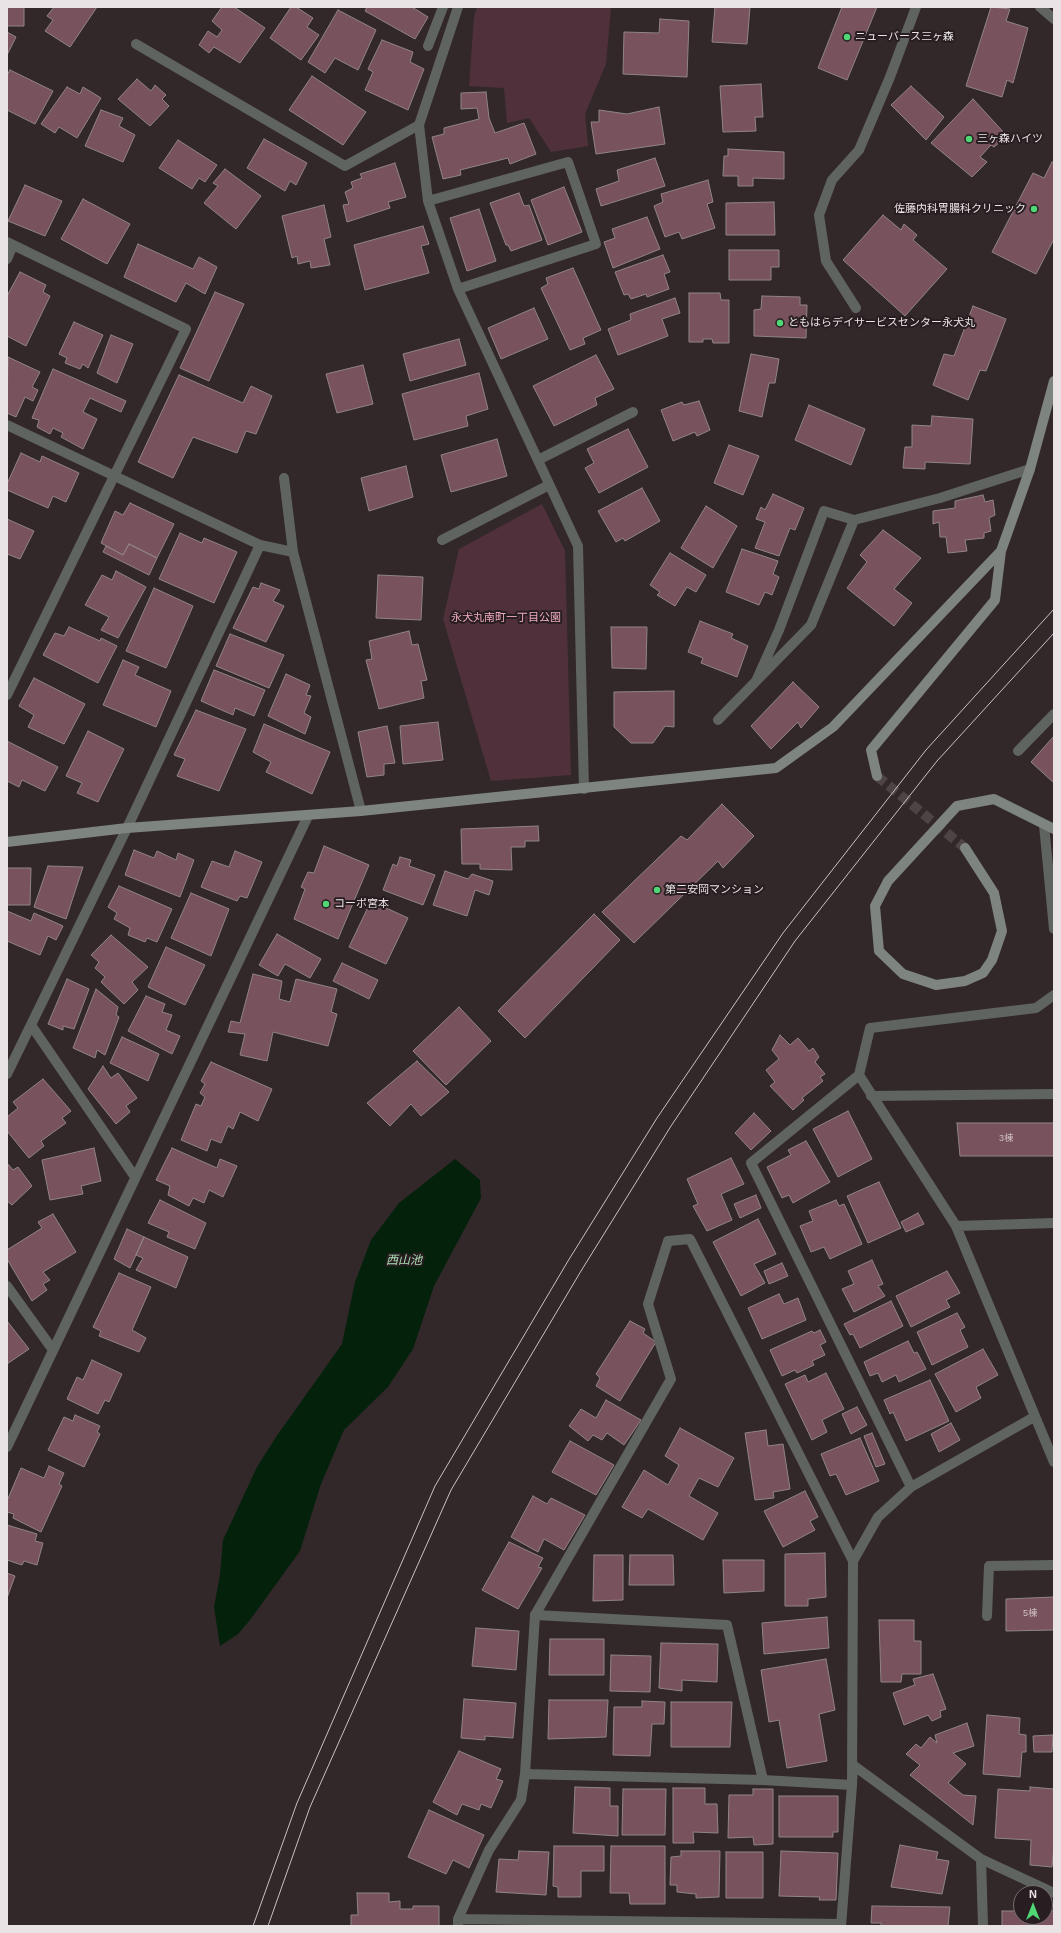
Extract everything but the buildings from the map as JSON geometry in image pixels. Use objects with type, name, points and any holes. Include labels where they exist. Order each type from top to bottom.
[{"type":"street","points":[[428,46],[442,7]]},
{"type":"street","points":[[458,7],[419,126],[428,201],[458,289],[578,546],[584,789]]},
{"type":"street","points":[[856,308],[826,261],[819,215],[832,180],[859,150],[890,77],[916,7]]},
{"type":"street","points":[[1040,7],[1054,19]]},
{"type":"street","points":[[136,44],[345,166],[419,126]]},
{"type":"street","points":[[428,201],[568,162],[596,244],[458,289]]},
{"type":"street","points":[[7,259],[10,243],[186,329],[116,475],[7,695]]},
{"type":"street","points":[[877,776],[871,750],[995,600],[1001,551],[1030,469],[1054,381]]},
{"type":"street","points":[[538,460],[633,412]]},
{"type":"street","points":[[7,425],[116,475],[260,545],[293,552]]},
{"type":"street","points":[[757,679],[779,630],[824,511],[854,520],[940,498],[1030,469]]},
{"type":"street","points":[[284,478],[293,552],[361,811]]},
{"type":"street","points":[[442,540],[549,485]]},
{"type":"street","points":[[718,720],[811,624],[854,520]]},
{"type":"street","points":[[7,1074],[127,828],[260,545]]},
{"type":"street","points":[[7,842],[127,828],[361,811],[776,768],[833,727],[1001,551]]},
{"type":"street","points":[[1018,751],[1054,714]]},
{"type":"street","points":[[965,848],[994,893],[1002,931],[992,960],[983,973],[965,981],[936,985],[903,974],[879,951],[875,906],[888,881],[913,852],[957,806],[994,799],[1054,829]]},
{"type":"street","points":[[7,1447],[308,816]]},
{"type":"street","points":[[1044,825],[1054,929]]},
{"type":"street","points":[[911,1486],[751,1163],[859,1075],[870,1028],[1036,1008],[1054,995]]},
{"type":"street","points":[[31,1025],[135,1177]]},
{"type":"street","points":[[859,1075],[871,1096],[956,1226],[1034,1417],[1054,1462]]},
{"type":"street","points":[[871,1096],[1054,1094]]},
{"type":"street","points":[[956,1226],[1054,1223]]},
{"type":"street","points":[[690,1238],[853,1561],[853,1765],[841,1925],[458,1922],[489,1850],[521,1800],[525,1774],[536,1615],[671,1379],[648,1304],[668,1240],[690,1238]]},
{"type":"street","points":[[7,1286],[53,1350]]},
{"type":"street","points":[[853,1561],[878,1517],[911,1486],[1034,1417]]},
{"type":"street","points":[[987,1616],[989,1566],[1054,1565]]},
{"type":"street","points":[[536,1615],[727,1625],[763,1780]]},
{"type":"street","points":[[853,1765],[981,1859],[1054,1893]]},
{"type":"street","points":[[525,1774],[763,1780],[852,1785]]},
{"type":"street","points":[[981,1859],[982,1926]]},
{"type":"green space","points":[[477,7],[611,7],[606,64],[585,114],[588,146],[551,152],[529,118],[507,123],[504,88],[469,86],[474,17]]},
{"type":"green space","name":"永犬丸南町一丁目公園","points":[[542,504],[565,551],[571,775],[491,781],[443,619],[459,549]]},
{"type":"water","name":"西山池","points":[[455,1159],[480,1180],[481,1198],[434,1286],[413,1349],[388,1387],[344,1430],[321,1484],[300,1551],[250,1620],[238,1634],[220,1646],[214,1607],[220,1575],[223,1540],[257,1467],[276,1437],[342,1344],[355,1282],[371,1240],[399,1203]]},
{"type":"tunnel","points":[[877,776],[965,848]]},
{"type":"tram line","points":[[253,1926],[297,1803],[435,1486],[568,1261],[657,1118],[783,933],[926,750],[1054,609]]},
{"type":"tram line","points":[[268,1926],[310,1807],[451,1490],[581,1271],[671,1126],[795,941],[937,761],[1054,633]]},
{"type":"place","name":"ニューバース三ヶ森","points":[[847,37]]},
{"type":"place","name":"三ヶ森ハイツ","points":[[969,139]]},
{"type":"place","name":"佐藤内科胃腸科クリニック","points":[[1034,209]]},
{"type":"place","name":"ともはらデイサービスセンター永犬丸","points":[[780,323]]},
{"type":"place","name":"第二安岡マンション","points":[[657,890]]},
{"type":"place","name":"コーポ宮本","points":[[326,904]]}]
